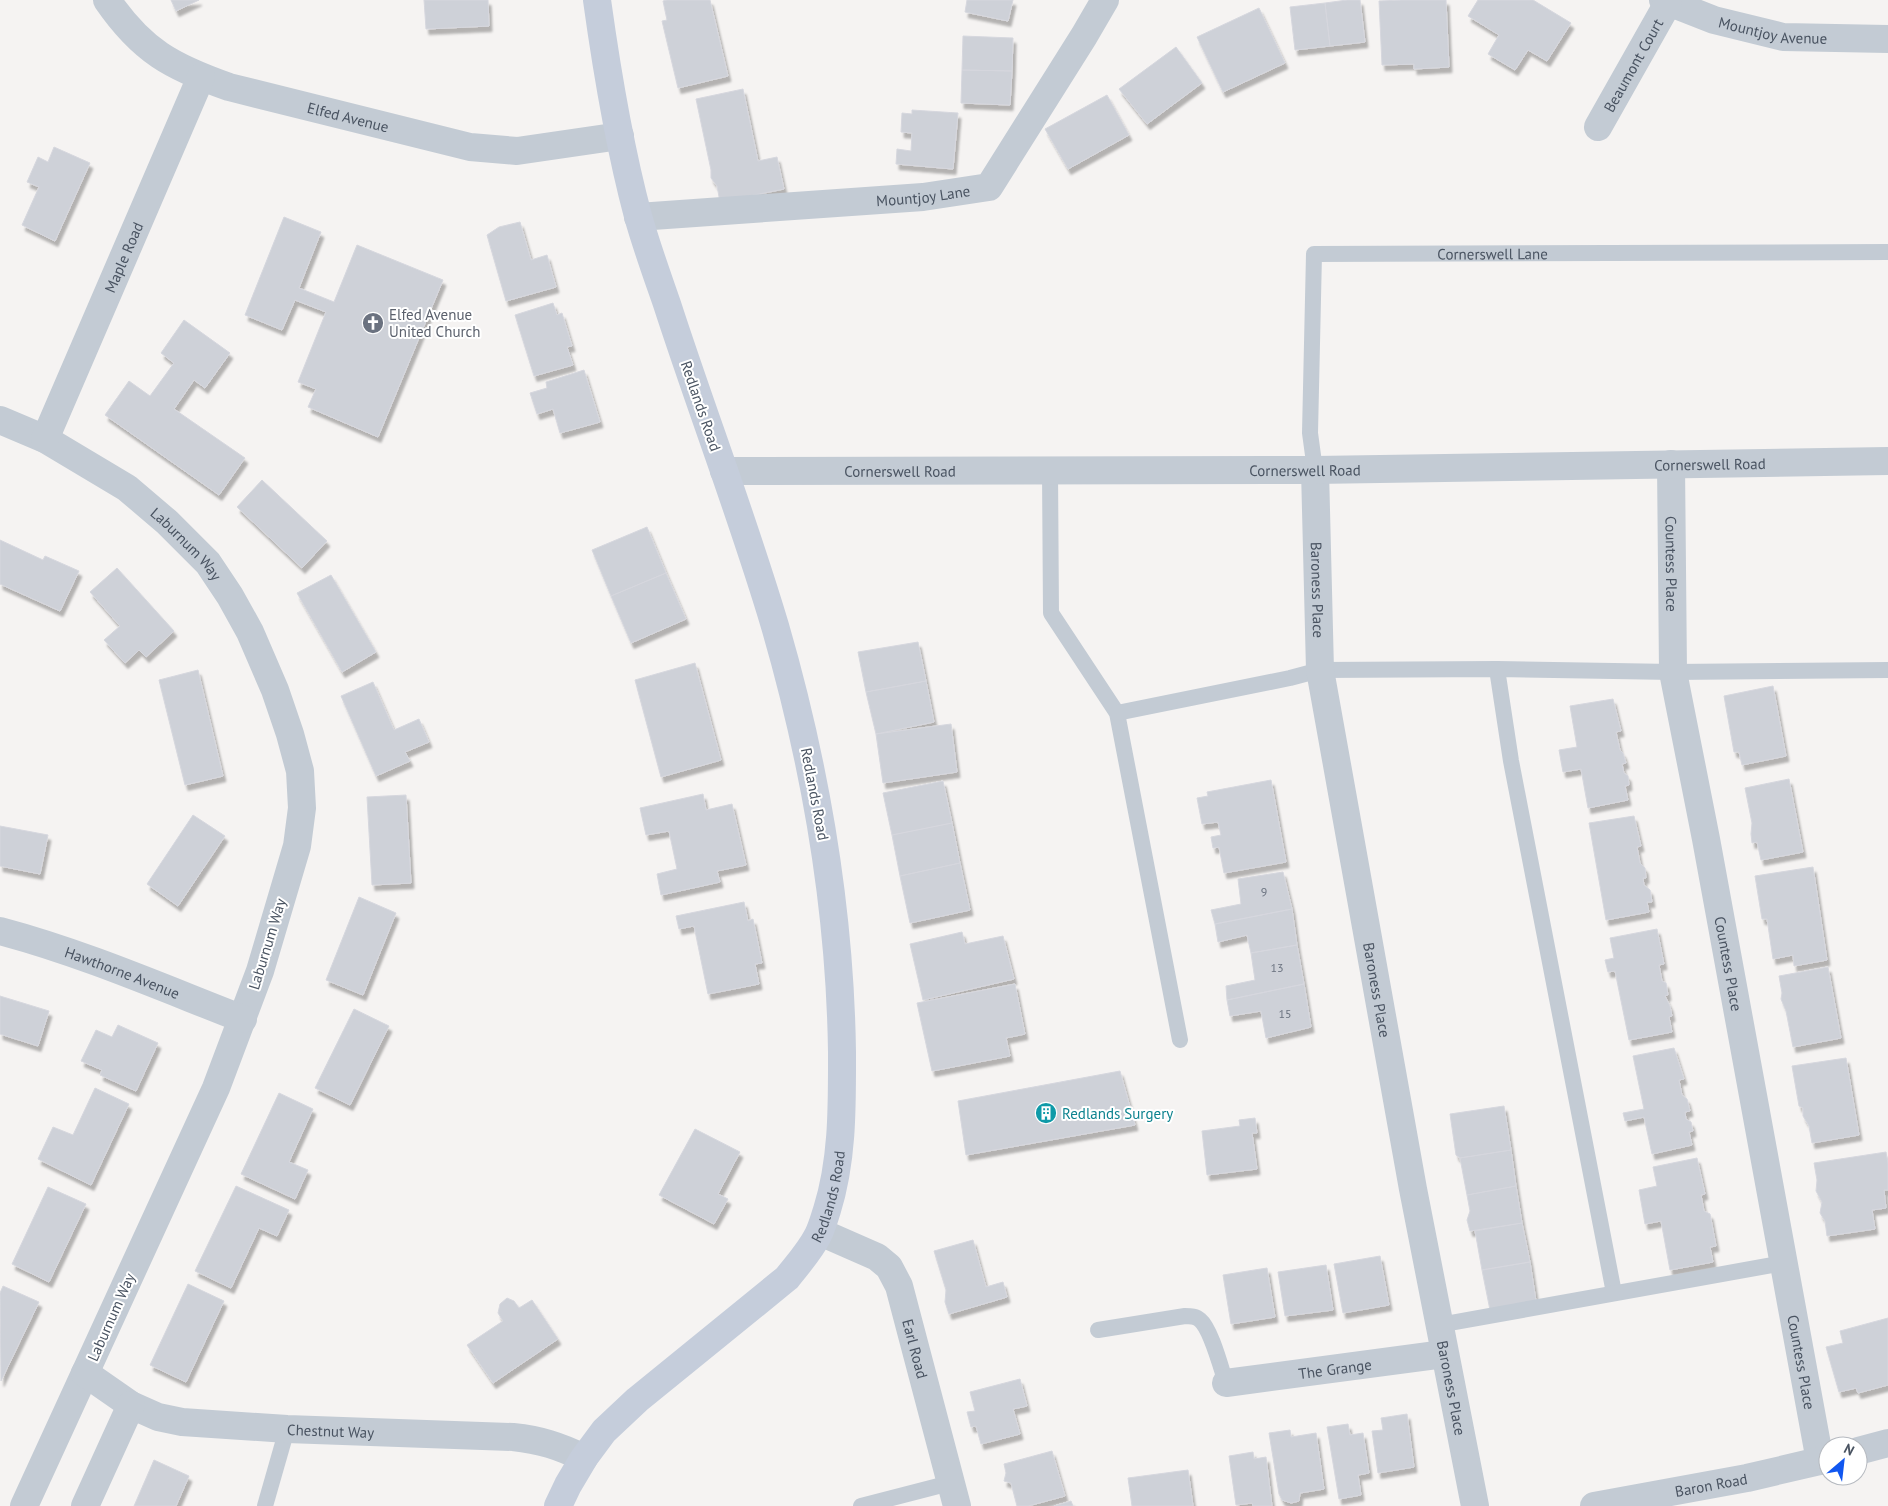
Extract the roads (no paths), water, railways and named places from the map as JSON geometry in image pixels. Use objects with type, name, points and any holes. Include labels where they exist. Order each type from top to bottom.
[{"type":"main road","name":"Redlands Road","points":[[558,1506],[584,1458],[604,1431],[636,1400],[787,1278],[806,1255],[820,1232],[832,1196],[842,1124],[841,1021],[824,837],[795,698],[774,623],[638,217],[605,58],[597,0]]},
{"type":"street","name":"Elfed Avenue","points":[[107,0],[130,30],[146,46],[165,60],[201,77],[229,87],[470,147],[517,151],[620,136]]},
{"type":"street","name":"Mountjoy Lane","points":[[638,217],[923,196],[989,187],[1105,0]]},
{"type":"street","name":"Mountjoy Avenue","points":[[1665,2],[1714,20],[1783,37],[1888,39]]},
{"type":"street","name":"Beaumont Court","points":[[1598,127],[1665,2]]},
{"type":"street","name":"Maple Road","points":[[45,439],[201,77]]},
{"type":"street","name":"Laburnum Way","points":[[0,420],[45,439],[127,488],[167,522],[208,563],[230,596],[250,632],[275,690],[290,734],[300,772],[302,808],[297,846],[260,971],[216,1088],[24,1506]]},
{"type":"street","name":"Cornerswell Road","points":[[724,471],[1315,470],[1888,461]]},
{"type":"street","name":"Countess Place","points":[[1671,464],[1673,672],[1710,858],[1784,1263],[1819,1436]]},
{"type":"street","name":"Baroness Place","points":[[1315,470],[1320,670],[1413,1189],[1475,1506]]},
{"type":"street","name":"Hawthorne Avenue","points":[[0,931],[80,956],[243,1019]]},
{"type":"street","name":"Earl Road","points":[[820,1232],[877,1257],[889,1267],[899,1286],[954,1495]]},
{"type":"street","name":"The Grange","points":[[1226,1383],[1444,1354]]},
{"type":"street","name":"Chestnut Way","points":[[85,1373],[131,1405],[158,1417],[182,1422],[287,1429],[513,1437],[539,1440],[561,1447],[584,1458]]},
{"type":"street","points":[[86,1506],[131,1405]]},
{"type":"street","points":[[1868,1448],[1888,1443]]},
{"type":"street","name":"Baron Road","points":[[1594,1506],[1747,1478],[1818,1461]]},
{"type":"lane","name":"Cornerswell Lane","points":[[1315,470],[1310,433],[1314,254],[1682,251],[1888,252]]},
{"type":"lane","points":[[1050,470],[1051,613],[1117,712],[1180,1040]]},
{"type":"lane","points":[[1497,669],[1511,761],[1614,1293]]},
{"type":"lane","points":[[1117,712],[1290,678],[1320,670],[1497,669],[1673,672],[1888,670]]},
{"type":"lane","points":[[1439,1325],[1784,1263]]},
{"type":"lane","points":[[1098,1330],[1193,1316],[1200,1320],[1208,1329],[1226,1383]]},
{"type":"lane","points":[[265,1506],[287,1429]]},
{"type":"lane","points":[[861,1506],[954,1495]]},
{"type":"place","name":"Elfed Avenue United Church","points":[[373,323]]},
{"type":"place","name":"Redlands Surgery","points":[[1046,1113]]}]
